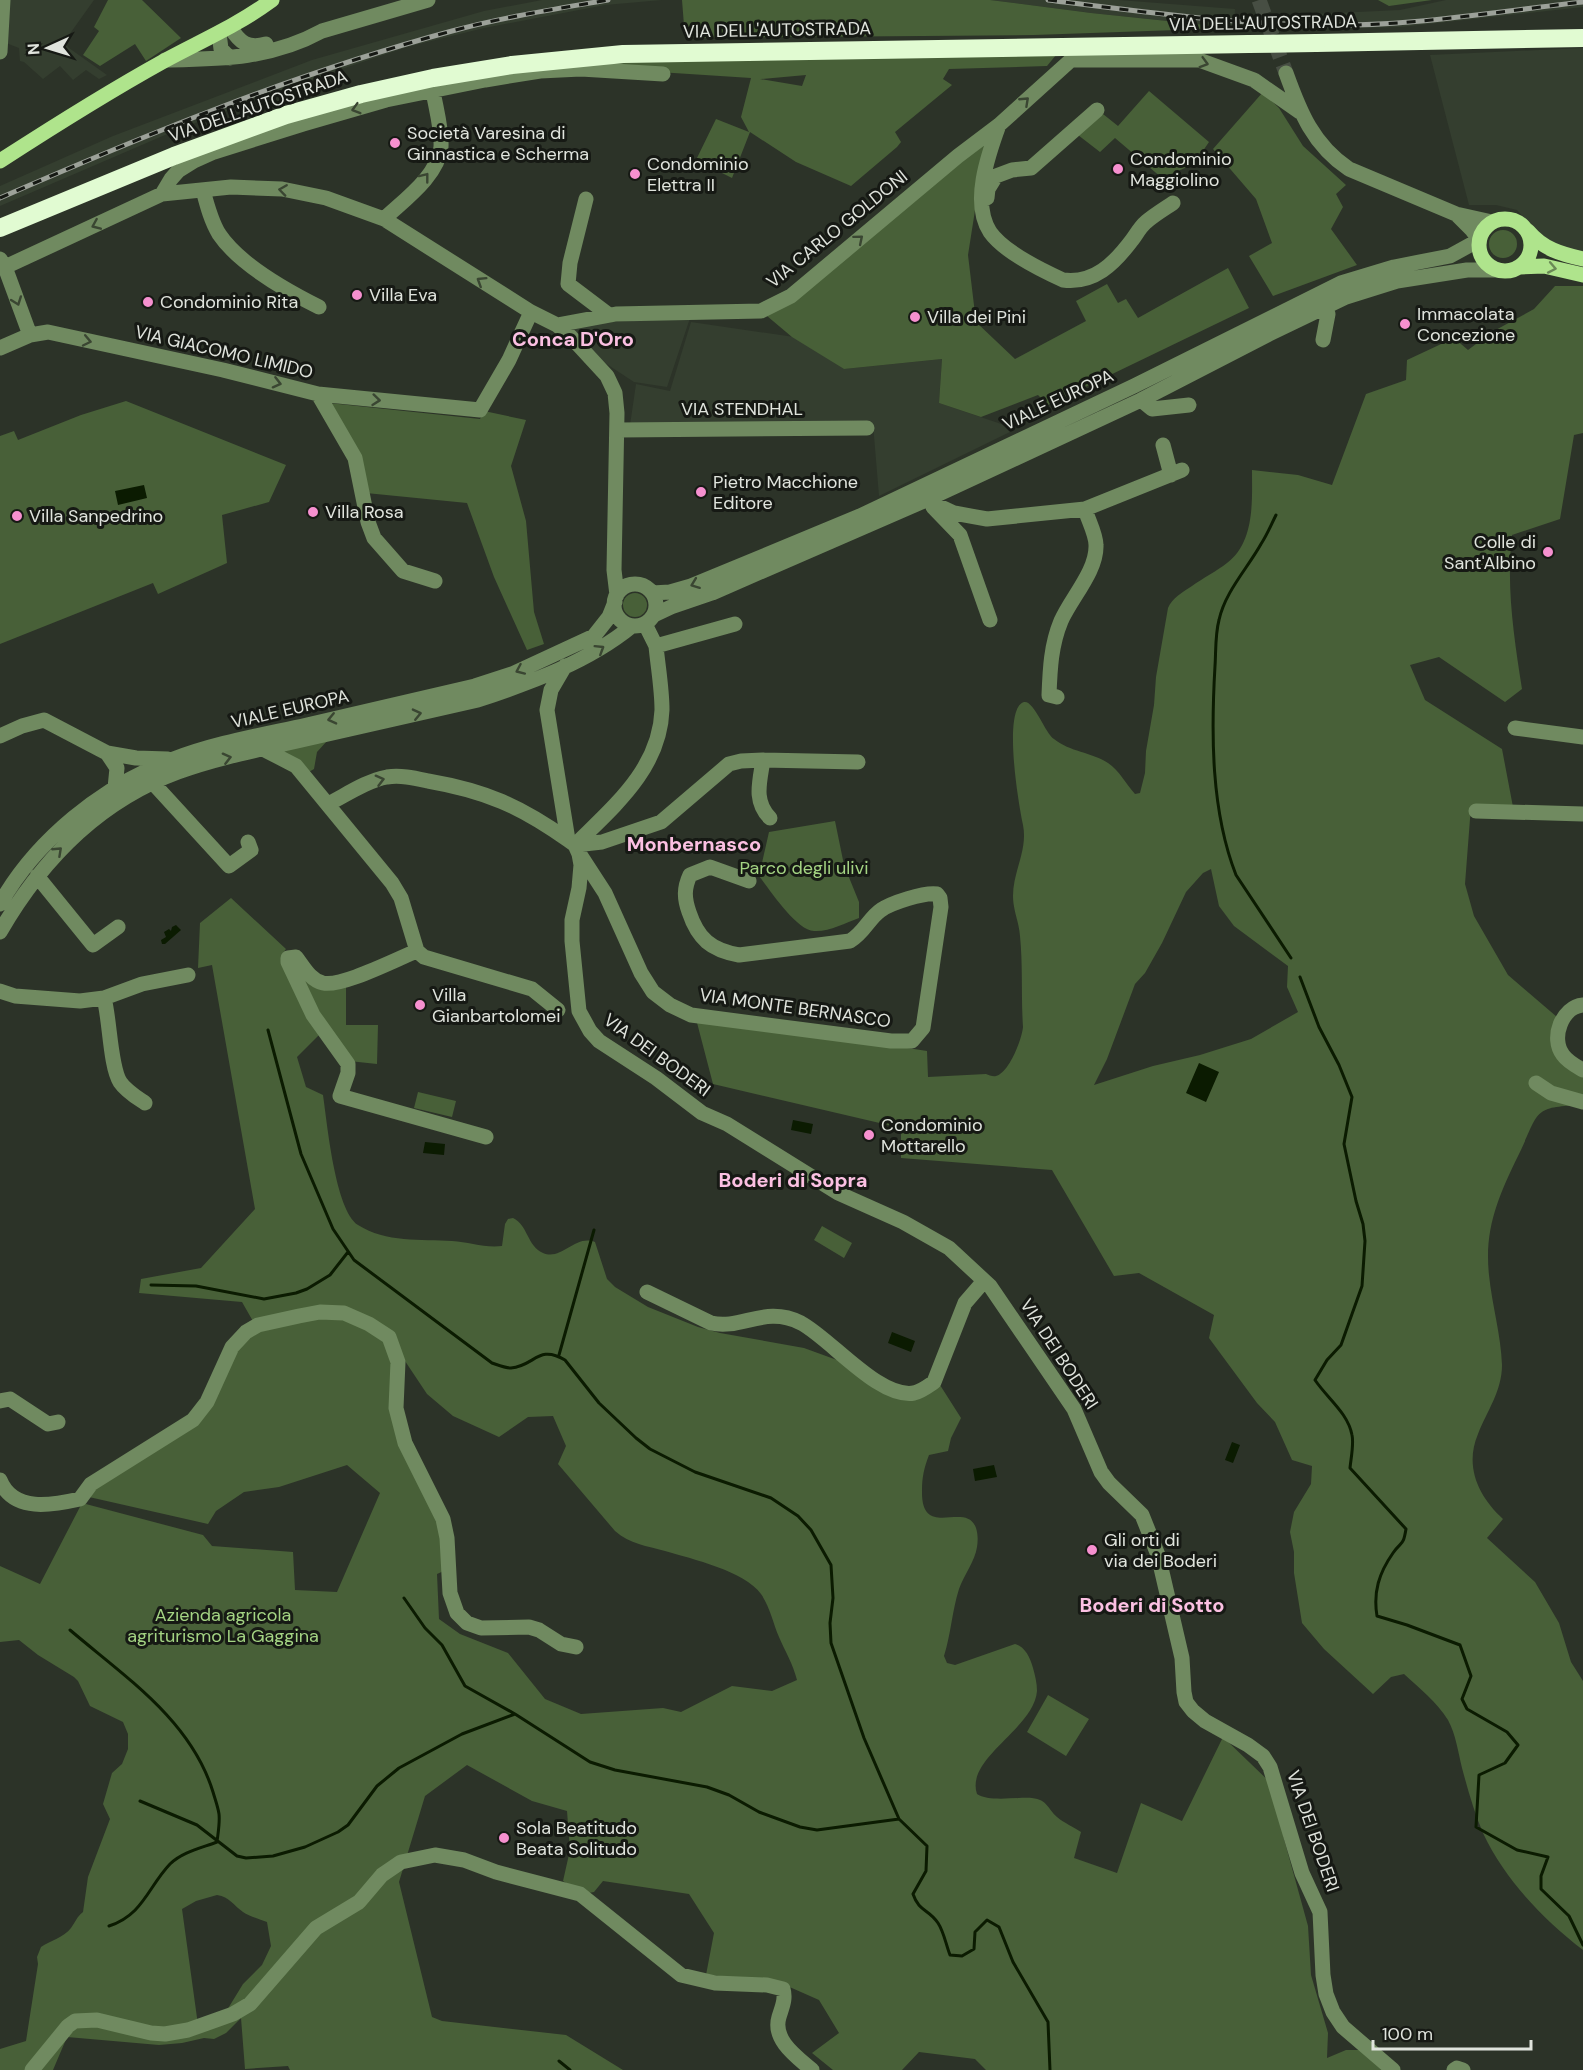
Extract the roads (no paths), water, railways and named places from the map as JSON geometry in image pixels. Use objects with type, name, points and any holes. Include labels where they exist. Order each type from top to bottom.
[{"type":"highway","name":"VIA DELL'AUTOSTRADA","points":[[0,228],[174,156],[286,115],[392,87],[512,65],[623,54],[1583,38]]},
{"type":"highway","points":[[1478,41],[1508,48],[1583,47]]},
{"type":"main road","points":[[0,161],[97,98],[225,30],[272,0]]},
{"type":"main road","points":[[1583,259],[1563,254],[1543,245],[1523,225],[1508,218],[1492,222],[1486,227],[1479,240],[1479,248],[1485,262],[1497,270],[1505,272],[1520,267],[1544,266],[1583,276]]},
{"type":"main road","points":[[1520,267],[1530,255],[1532,247],[1528,231]]},
{"type":"street","points":[[0,52],[3,0]]},
{"type":"street","points":[[231,58],[221,49],[225,30],[243,44],[254,46],[293,35],[322,31],[428,0]]},
{"type":"street","points":[[165,60],[248,57],[273,51],[322,31]]},
{"type":"street","name":"VIA CARLO GOLDONI","points":[[557,325],[609,315],[761,311],[791,296],[958,156],[999,125],[1071,60],[1199,60],[1254,80],[1300,112]]},
{"type":"street","points":[[162,194],[178,171],[214,152],[386,100],[540,71],[581,69],[663,74]]},
{"type":"street","points":[[1286,73],[1300,112],[1324,148],[1336,160],[1349,169],[1456,214],[1492,222]]},
{"type":"street","points":[[384,219],[423,181],[436,162],[441,147],[433,91]]},
{"type":"street","points":[[987,222],[988,189],[996,177],[1012,170],[1031,168],[1097,110]]},
{"type":"street","name":"VIA CARLO GOLDONI","points":[[999,125],[986,161],[982,207],[990,232],[1011,252],[1042,271],[1063,280],[1088,279],[1117,260],[1145,222],[1173,203]]},
{"type":"street","points":[[30,334],[2,263],[162,194],[231,187],[282,189],[326,198],[384,219],[531,312],[557,325],[571,337],[612,384],[617,404],[618,430],[614,576],[617,615],[626,624],[644,621],[656,603],[652,593]]},
{"type":"street","points":[[203,190],[210,214],[226,243],[251,267],[319,307]]},
{"type":"street","points":[[586,199],[570,264],[568,284],[609,315]]},
{"type":"street","points":[[1456,214],[1479,240]]},
{"type":"street","name":"VIALE EUROPA","points":[[0,904],[41,849],[74,817],[115,788],[172,759],[226,744],[475,686],[512,674],[594,636],[609,617],[616,598],[626,586],[643,586],[652,593],[680,590],[736,568],[861,516],[1134,386],[1341,283],[1394,267],[1446,258],[1479,240]]},
{"type":"street","name":"VIALE EUROPA","points":[[0,932],[19,899],[51,858],[86,825],[153,783],[178,772],[263,749],[478,700],[515,688],[593,654],[644,621],[927,500],[1141,400],[1352,295],[1397,281],[1467,270],[1497,270]]},
{"type":"street","points":[[1323,340],[1328,314],[1324,307]]},
{"type":"street","points":[[318,394],[480,410],[509,360],[531,312]]},
{"type":"street","name":"VIA GIACOMO LIMIDO","points":[[0,348],[30,334],[48,332],[223,370],[318,394],[355,458],[368,522],[374,538],[403,571],[435,581]]},
{"type":"street","points":[[1141,400],[1152,409],[1189,405]]},
{"type":"street","name":"VIA STENDHAL","points":[[618,430],[867,428]]},
{"type":"street","points":[[927,500],[954,513],[987,519],[1085,509],[1177,472],[1163,445]]},
{"type":"street","points":[[927,500],[960,535],[990,620]]},
{"type":"street","points":[[1057,698],[1048,694],[1051,654],[1061,620],[1084,582],[1094,558],[1096,544],[1085,509]]},
{"type":"street","points":[[615,556],[622,572],[632,585]]},
{"type":"street","points":[[574,846],[624,796],[647,766],[658,738],[662,710],[656,646],[644,621]]},
{"type":"street","points":[[656,646],[735,624]]},
{"type":"street","name":"VIA MONTE BERNASCO","points":[[566,665],[551,690],[547,710],[574,846],[605,893],[641,973],[653,992],[670,1005],[691,1015],[891,1041],[912,1041],[918,1035],[923,1028],[941,906],[940,898],[936,894],[921,894],[880,910],[859,936],[850,941],[739,955],[723,952],[702,939],[693,924],[685,901],[685,886],[690,875],[710,867],[749,881]]},
{"type":"street","points":[[515,688],[529,690],[536,694],[547,710]]},
{"type":"street","points":[[0,736],[22,726],[44,720],[107,753],[136,758],[172,759]]},
{"type":"street","points":[[1515,728],[1583,737]]},
{"type":"street","points":[[263,749],[296,766],[392,883],[401,898],[417,951],[424,957],[532,989],[558,1010]]},
{"type":"street","points":[[107,753],[117,768],[115,788]]},
{"type":"street","points":[[328,804],[371,782],[387,777],[403,776],[465,787],[489,795],[512,805],[574,846],[602,842],[661,822],[729,764],[741,760],[858,762]]},
{"type":"street","points":[[763,760],[759,797],[762,810],[770,818]]},
{"type":"street","points":[[153,783],[230,866],[249,853],[251,850],[248,842]]},
{"type":"street","points":[[1476,811],[1583,814]]},
{"type":"street","name":"VIA DEI BODERI","points":[[574,846],[580,880],[572,920],[572,942],[579,1011],[590,1031],[599,1041],[656,1078],[688,1104],[727,1124],[838,1193],[931,1237],[949,1248],[984,1281],[1008,1312],[1074,1409],[1101,1472],[1109,1483],[1142,1515],[1158,1555],[1182,1658],[1186,1702],[1205,1721],[1263,1756],[1270,1767],[1302,1873],[1320,1912],[1323,1975],[1326,1994],[1333,2012],[1343,2027],[1393,2070]]},
{"type":"street","points":[[38,876],[93,945],[118,927]]},
{"type":"street","points":[[417,951],[342,982],[322,983],[310,976],[296,957],[288,958],[288,962],[313,1015],[348,1064],[348,1073],[340,1096],[486,1137]]},
{"type":"street","points":[[0,991],[15,996],[80,1001],[104,998],[142,984],[188,975]]},
{"type":"street","points":[[104,998],[118,1080],[126,1090],[145,1103]]},
{"type":"street","points":[[1583,1005],[1578,1005],[1564,1014],[1559,1028],[1558,1042],[1562,1053],[1571,1063],[1583,1070]]},
{"type":"street","points":[[1536,1083],[1551,1093],[1583,1102]]},
{"type":"street","points":[[647,1292],[711,1323],[722,1325],[775,1315],[801,1324],[877,1381],[901,1393],[914,1393],[934,1382],[965,1303],[984,1281]]},
{"type":"street","points":[[0,1480],[8,1493],[27,1503],[41,1506],[80,1499],[91,1484],[193,1420],[207,1401],[232,1347],[246,1332],[258,1325],[299,1316],[320,1312],[344,1313],[369,1324],[389,1337],[398,1362],[396,1408],[405,1443],[443,1519],[447,1538],[450,1593],[458,1613],[467,1623],[481,1628],[530,1627],[561,1644],[576,1647]]},
{"type":"street","points":[[0,1401],[10,1398],[48,1424],[58,1422]]},
{"type":"street","points":[[32,2070],[68,2026],[75,2021],[97,2020],[165,2034],[188,2030],[233,2014],[250,2004],[316,1928],[359,1902],[382,1875],[401,1862],[435,1854],[464,1860],[496,1872],[580,1894],[681,1975],[715,1983],[768,1985],[783,1989],[785,1996],[778,2021],[781,2039],[793,2054],[812,2070]]},
{"type":"street","points":[[1454,2070],[1457,2068],[1463,2070]]},
{"type":"waterway","points":[[1276,515],[1263,541],[1231,590],[1219,620],[1216,643],[1213,745],[1217,799],[1236,875],[1291,958]]},
{"type":"waterway","points":[[1300,977],[1319,1027],[1339,1065],[1352,1097],[1344,1144],[1365,1241],[1362,1286],[1341,1345],[1327,1360],[1315,1380],[1342,1413],[1350,1427],[1353,1443],[1350,1468],[1406,1529],[1403,1541],[1388,1560],[1381,1575],[1376,1599],[1377,1616],[1460,1645],[1471,1676],[1462,1699],[1467,1709],[1507,1732],[1518,1745],[1505,1763],[1479,1775],[1476,1827],[1517,1850],[1548,1857],[1541,1876],[1541,1889],[1569,1916],[1583,1945]]},
{"type":"waterway","points":[[268,1030],[301,1154],[333,1229],[354,1260],[492,1363],[511,1368],[549,1354],[565,1360],[599,1403],[650,1449],[695,1472],[771,1498],[798,1516],[811,1530],[831,1565],[833,1598],[830,1623],[831,1643],[864,1738],[899,1819],[927,1846],[926,1871],[913,1894],[915,1900],[938,1923],[950,1955],[962,1956],[974,1949],[975,1932],[987,1920],[999,1927],[1013,1962],[1048,2022],[1050,2070]]},
{"type":"waterway","points":[[559,1355],[594,1230]]},
{"type":"waterway","points":[[151,1285],[196,1286],[264,1299],[307,1289],[330,1275],[348,1252]]},
{"type":"waterway","points":[[404,1598],[425,1628],[442,1645],[465,1686],[515,1714],[590,1762],[615,1770],[707,1787],[729,1795],[759,1812],[800,1827],[817,1830],[899,1819]]},
{"type":"waterway","points":[[70,1630],[134,1683],[173,1721],[203,1766],[219,1814],[217,1842],[180,1856],[162,1873],[144,1900],[130,1915],[109,1926]]},
{"type":"waterway","points":[[140,1801],[197,1825],[237,1856],[246,1858],[273,1856],[305,1847],[338,1832],[348,1825],[377,1786],[399,1768],[462,1734],[515,1714]]},
{"type":"waterway","points":[[559,2061],[570,2070]]},
{"type":"tunnel","points":[[1259,0],[1286,73]]},
{"type":"railway","points":[[0,198],[223,106],[337,66],[471,26],[608,0]]},
{"type":"railway","points":[[1048,0],[1212,19],[1311,25],[1413,22],[1583,2]]},
{"type":"place","name":"Società Varesina di Ginnastica e Scherma","points":[[395,143]]},
{"type":"place","name":"Condominio Maggiolino","points":[[1118,169]]},
{"type":"place","name":"Condominio Elettra II","points":[[635,174]]},
{"type":"place","name":"Villa Eva","points":[[357,295]]},
{"type":"place","name":"Condominio Rita","points":[[148,302]]},
{"type":"place","name":"Villa dei Pini","points":[[915,317]]},
{"type":"place","name":"Immacolata Concezione","points":[[1405,324]]},
{"type":"place","name":"Pietro Macchione Editore","points":[[701,492]]},
{"type":"place","name":"Villa Rosa","points":[[313,512]]},
{"type":"place","name":"Villa Sanpedrino","points":[[17,516]]},
{"type":"place","name":"Colle di Sant'Albino","points":[[1548,552]]},
{"type":"place","name":"Villa Gianbartolomei","points":[[420,1005]]},
{"type":"place","name":"Condominio Mottarello","points":[[869,1135]]},
{"type":"place","name":"Gli orti di via dei Boderi","points":[[1092,1550]]},
{"type":"place","name":"Sola Beatitudo Beata Solitudo","points":[[504,1838]]},
{"type":"district","name":"Conca D'Oro","points":[[573,339]]},
{"type":"district","name":"Monbernasco","points":[[694,844]]},
{"type":"district","name":"Boderi di Sopra","points":[[793,1180]]},
{"type":"district","name":"Boderi di Sotto","points":[[1152,1605]]},
{"type":"park label","name":"Parco degli ulivi","points":[[804,868]]},
{"type":"park label","name":"Azienda agricola agriturismo La Gaggina","points":[[223,1625]]}]
